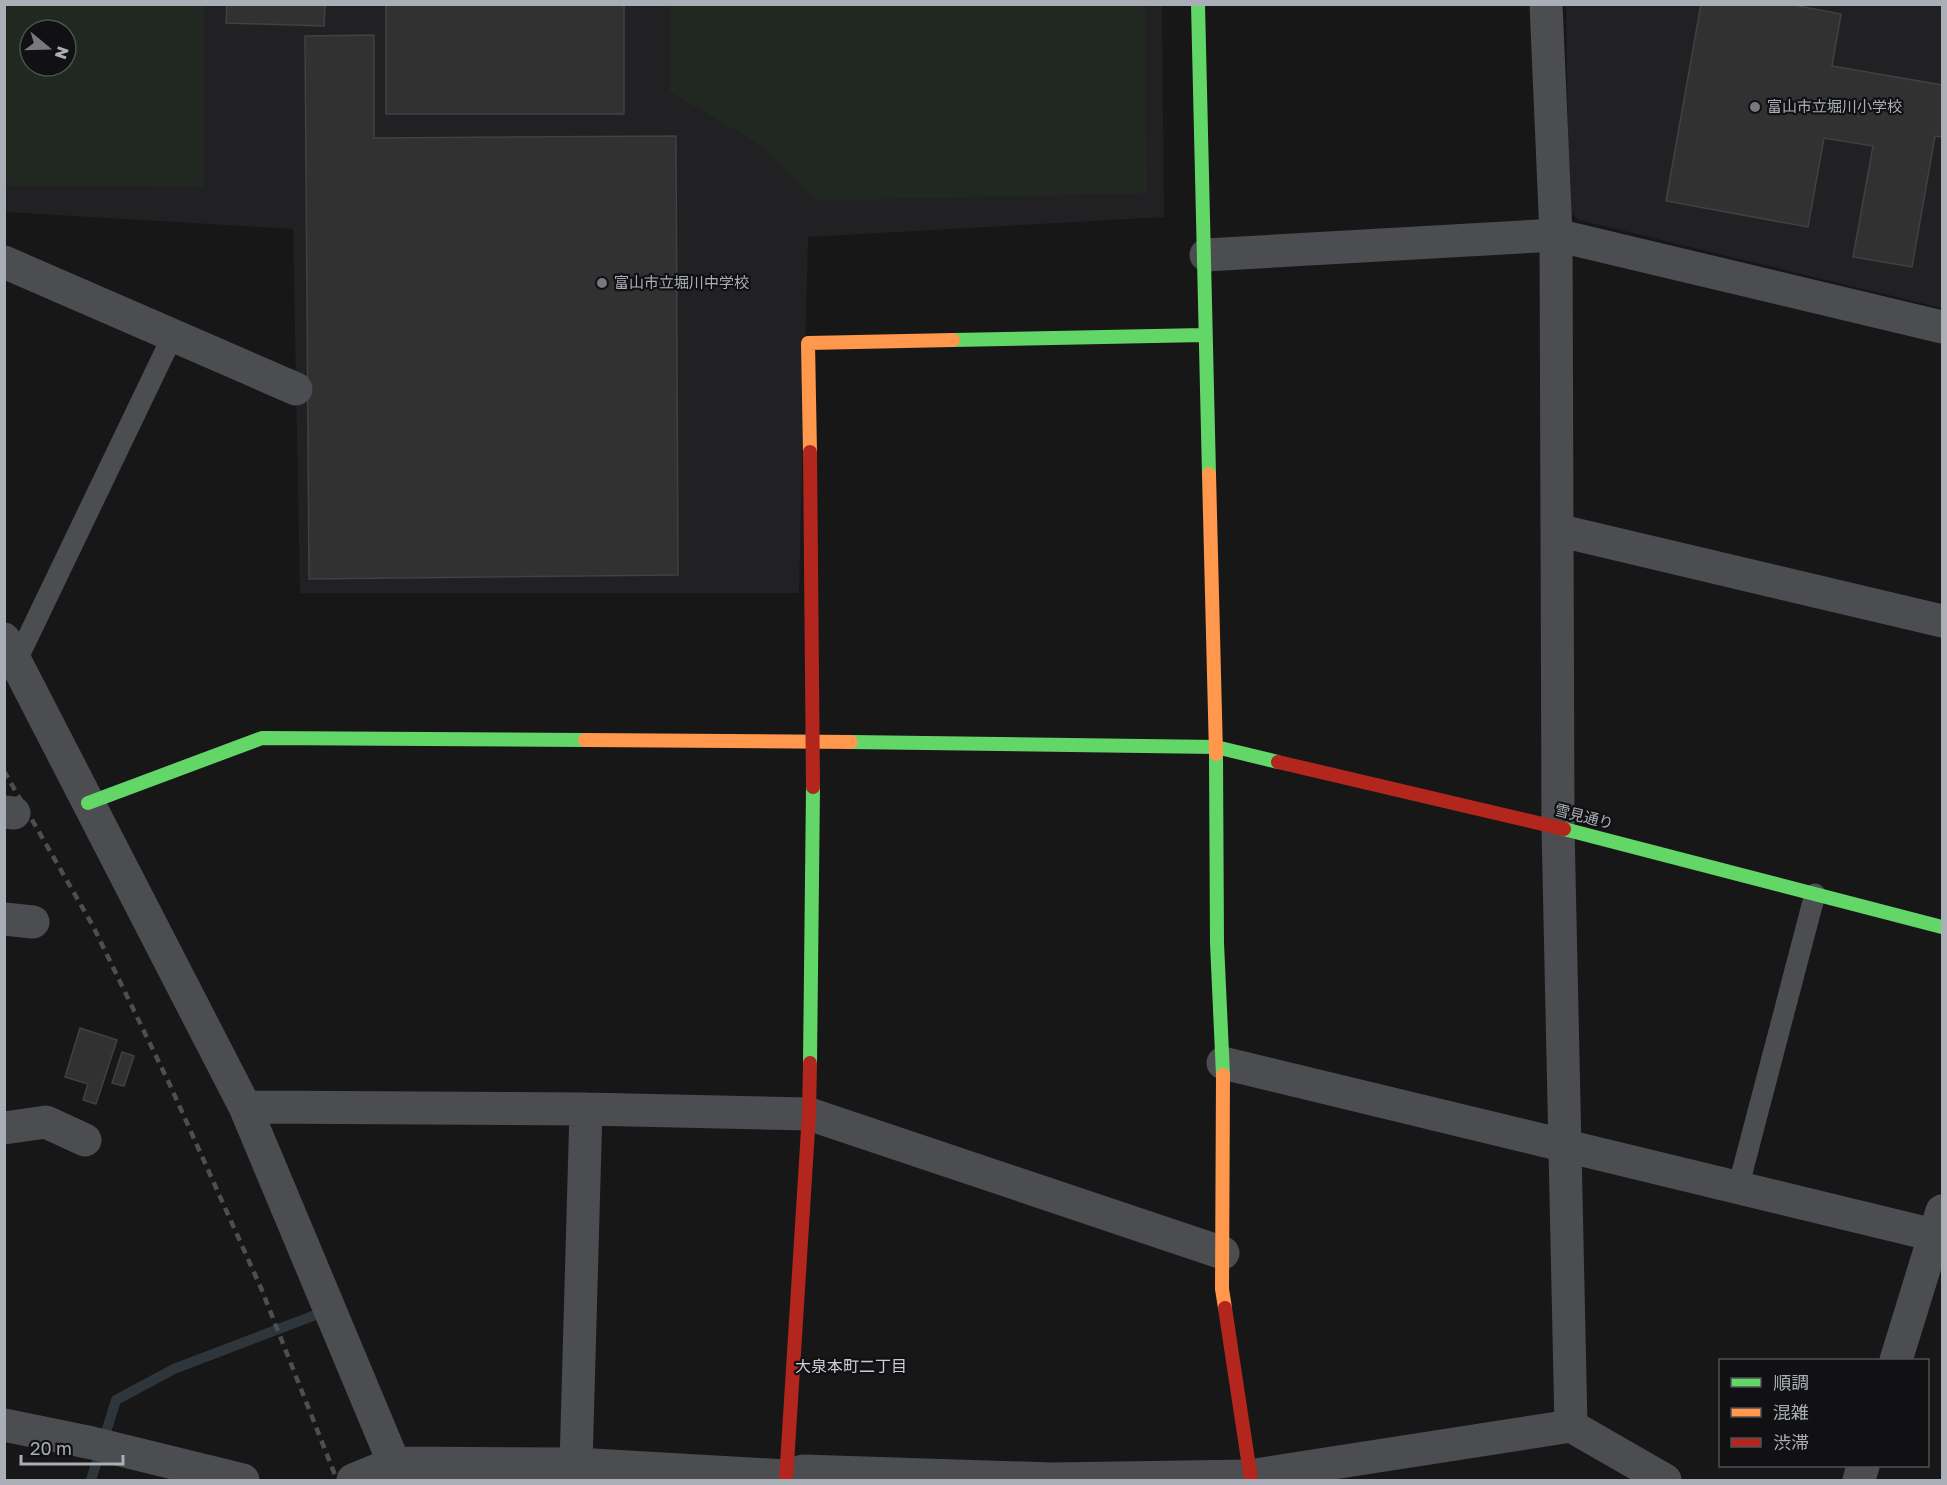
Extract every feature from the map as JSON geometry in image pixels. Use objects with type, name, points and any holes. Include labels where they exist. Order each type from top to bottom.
[{"type":"street","points":[[1197,4],[1206,255],[1204,335],[1216,747],[1217,943],[1223,1063],[1222,1289],[1250,1478]]},
{"type":"street","points":[[1546,4],[1556,235],[1558,827],[1570,1426]]},
{"type":"street","points":[[1206,255],[1556,235],[1942,327]]},
{"type":"street","points":[[4,262],[296,389]]},
{"type":"street","points":[[786,1478],[809,1114],[814,742],[808,343],[1204,335]]},
{"type":"street","points":[[1557,530],[1942,621]]},
{"type":"street","points":[[10,651],[76,806],[245,1107],[398,1472]]},
{"type":"street","name":"雪見通り","points":[[76,806],[262,738],[1216,747],[1558,827],[1942,927]]},
{"type":"street","points":[[1223,1063],[1738,1188],[1940,1228],[1896,1359]]},
{"type":"street","points":[[245,1107],[586,1109],[809,1114],[1223,1254]]},
{"type":"street","points":[[576,1464],[586,1109]]},
{"type":"street","points":[[4,1128],[46,1122],[85,1140]]},
{"type":"street","points":[[4,1425],[92,1443],[207,1477],[243,1480]]},
{"type":"street","points":[[353,1480],[398,1472],[576,1464],[786,1478],[802,1471],[1052,1480],[1250,1478],[1570,1426],[1665,1480]]},
{"type":"lane","points":[[10,651],[173,335]]},
{"type":"lane","points":[[1738,1188],[1815,894]]},
{"type":"shaded area","points":[[5,4],[204,5],[204,187],[5,186]]},
{"type":"shaded area","points":[[4,5],[1162,5],[1164,217],[808,237],[799,593],[300,593],[293,229],[5,212]]},
{"type":"shaded area","points":[[670,5],[1146,5],[1147,193],[818,201],[764,147],[670,92]]},
{"type":"shaded area","name":"富山市立堀川小学校","points":[[1566,5],[1942,5],[1942,308],[1579,220],[1569,210]]},
{"type":"building","points":[[227,4],[325,4],[324,26],[226,23]]},
{"type":"building","points":[[386,4],[624,4],[624,114],[386,114]]},
{"type":"building","points":[[1701,4],[1788,4],[1841,14],[1832,66],[1942,85],[1942,137],[1935,136],[1912,267],[1853,257],[1873,146],[1824,138],[1808,227],[1666,201]]},
{"type":"building","points":[[374,35],[374,138],[676,136],[678,575],[309,579],[305,36]]},
{"type":"building","points":[[80,1028],[117,1040],[96,1104],[83,1100],[88,1084],[65,1077]]},
{"type":"building","points":[[122,1052],[134,1056],[124,1086],[112,1083]]},
{"type":"waterway","points":[[91,1480],[116,1400],[174,1369],[318,1314]]},
{"type":"railway","points":[[4,771],[93,926],[170,1085],[261,1288],[337,1480]]},
{"type":"traffic: fast","points":[[1198,4],[1209,474]]},
{"type":"traffic: fast","points":[[953,340],[1204,335]]},
{"type":"traffic: fast","points":[[88,803],[262,738],[585,740]]},
{"type":"traffic: fast","points":[[851,742],[1216,747],[1278,762]]},
{"type":"traffic: fast","points":[[1216,754],[1217,943],[1223,1075]]},
{"type":"traffic: fast","points":[[810,1063],[813,787]]},
{"type":"traffic: fast","points":[[1564,829],[1942,927]]},
{"type":"traffic: slow","points":[[810,452],[808,343],[953,340]]},
{"type":"traffic: slow","points":[[1209,474],[1216,754]]},
{"type":"traffic: slow","points":[[585,740],[851,742]]},
{"type":"traffic: slow","points":[[1223,1075],[1222,1289],[1225,1308]]},
{"type":"traffic: jam","points":[[810,452],[813,787]]},
{"type":"traffic: jam","points":[[1278,762],[1564,829]]},
{"type":"traffic: jam","points":[[786,1480],[809,1114],[810,1063]]},
{"type":"traffic: jam","points":[[1225,1308],[1251,1480]]},
{"type":"place","name":"富山市立堀川小学校","points":[[1755,107]]},
{"type":"place","name":"富山市立堀川中学校","points":[[602,283]]},
{"type":"district","name":"大泉本町二丁目","points":[[851,1366]]}]
